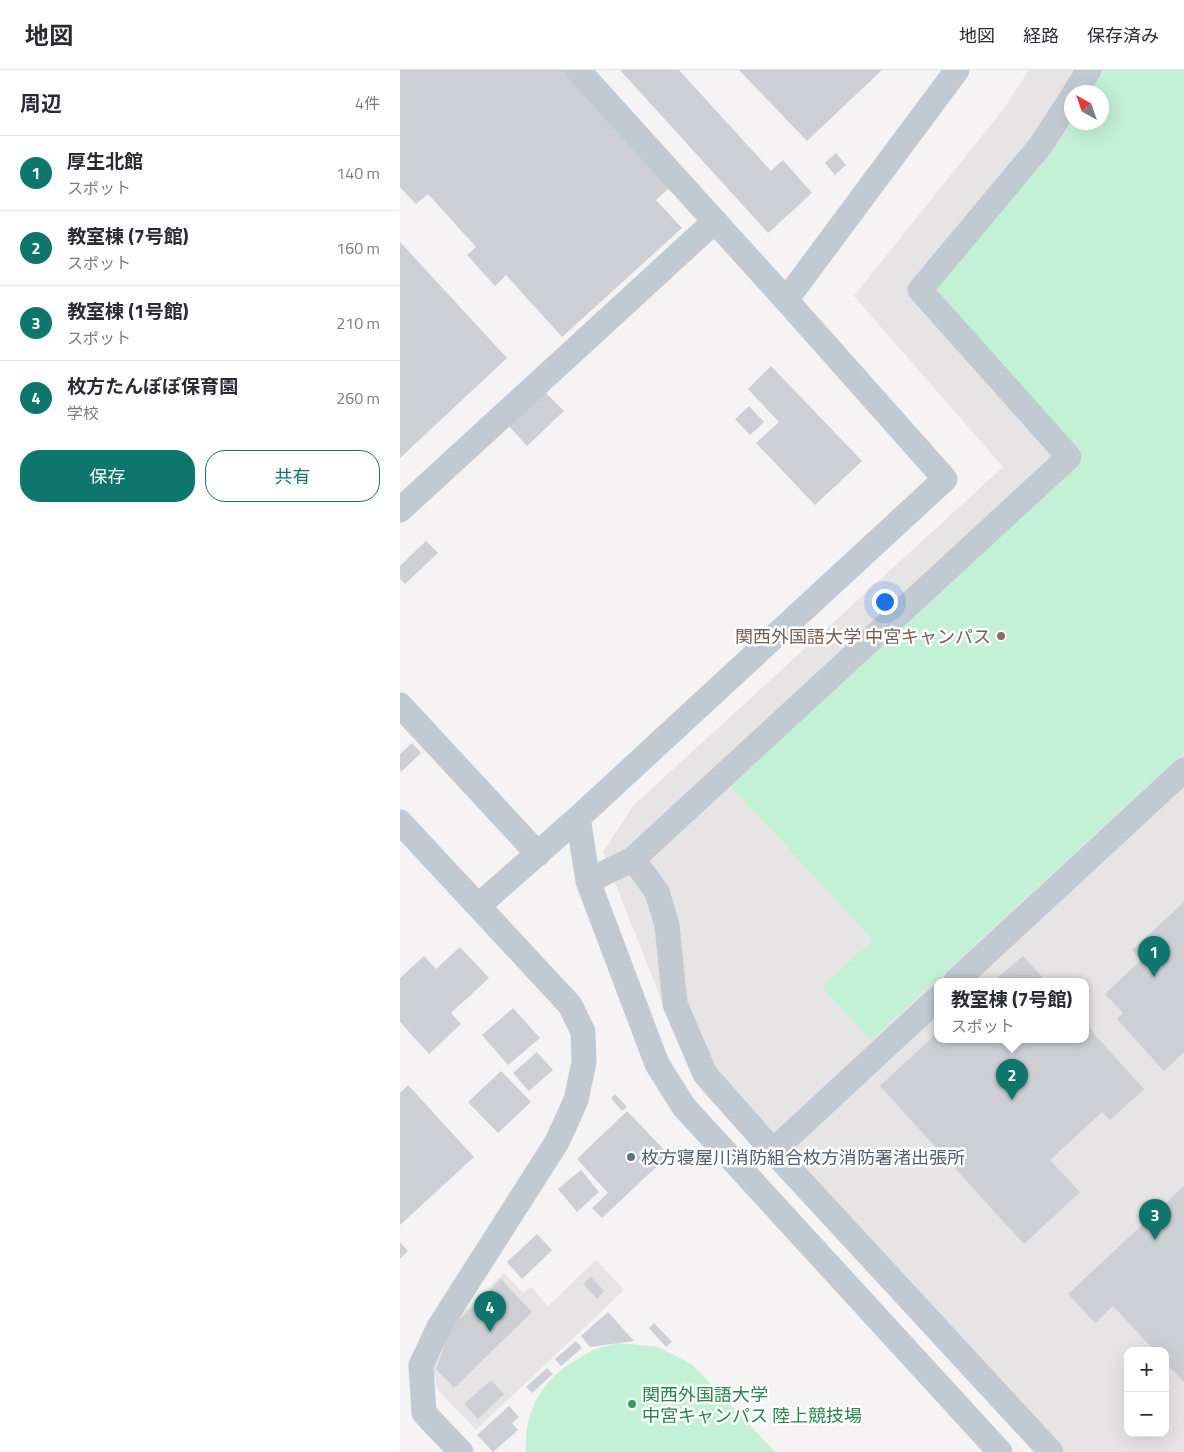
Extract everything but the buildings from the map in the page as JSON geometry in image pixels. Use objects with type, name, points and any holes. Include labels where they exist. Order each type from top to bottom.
[{"type":"street","points":[[478,906],[578,818],[945,479],[578,70]]},
{"type":"street","points":[[786,300],[956,70]]},
{"type":"street","points":[[1079,85],[1089,70]]},
{"type":"street","points":[[588,881],[633,859],[1069,457],[920,290],[1042,145],[1064,111]]},
{"type":"street","points":[[400,510],[715,221]]},
{"type":"street","points":[[400,705],[538,854]]},
{"type":"street","points":[[959,978],[1184,770]]},
{"type":"street","points":[[578,818],[588,881],[656,1064],[684,1107],[1000,1452]]},
{"type":"street","points":[[400,822],[570,1005],[583,1032],[584,1062],[576,1100],[557,1142],[439,1327],[421,1365],[424,1413],[461,1452]]},
{"type":"street","points":[[633,859],[657,892],[667,925],[675,1004],[705,1074],[773,1151],[1051,1452]]},
{"type":"street","points":[[773,1151],[934,1002]]},
{"type":"shaded area","name":"関西外国語大学 中宮キャンパス","points":[[1029,70],[1184,70],[1184,1452],[1038,1452],[702,1091],[679,1045],[603,852],[634,805],[1003,467],[854,296],[1002,111]]},
{"type":"shaded area","points":[[596,1260],[624,1290],[476,1430],[437,1389],[433,1366],[453,1321],[504,1273],[523,1293],[531,1287],[548,1306]]},
{"type":"green space","points":[[1104,70],[1184,70],[1184,752],[938,978],[934,978],[934,982],[871,1040],[822,987],[873,940],[729,784],[1083,458],[939,299],[938,284],[1052,153],[1067,130],[1109,130],[1109,85],[1094,85]]},
{"type":"green space","name":"関西外国語大学 中宮キャンパス 陸上競技場","points":[[619,1343],[658,1347],[693,1365],[775,1452],[526,1452],[528,1424],[537,1398],[544,1387],[564,1368],[589,1352]]},
{"type":"place","name":"関西外国語大学 中宮キャンパス","points":[[1001,636]]},
{"type":"place","name":"厚生北館","points":[[1154,977]]},
{"type":"place","name":"教室棟 (7号館)","points":[[1012,1100]]},
{"type":"place","name":"枚方寝屋川消防組合枚方消防署渚出張所","points":[[631,1157]]},
{"type":"place","name":"教室棟 (1号館)","points":[[1155,1240]]},
{"type":"place","name":"枚方たんぽぽ保育園","points":[[490,1332]]},
{"type":"place","name":"関西外国語大学 中宮キャンパス 陸上競技場","points":[[632,1404]]}]
